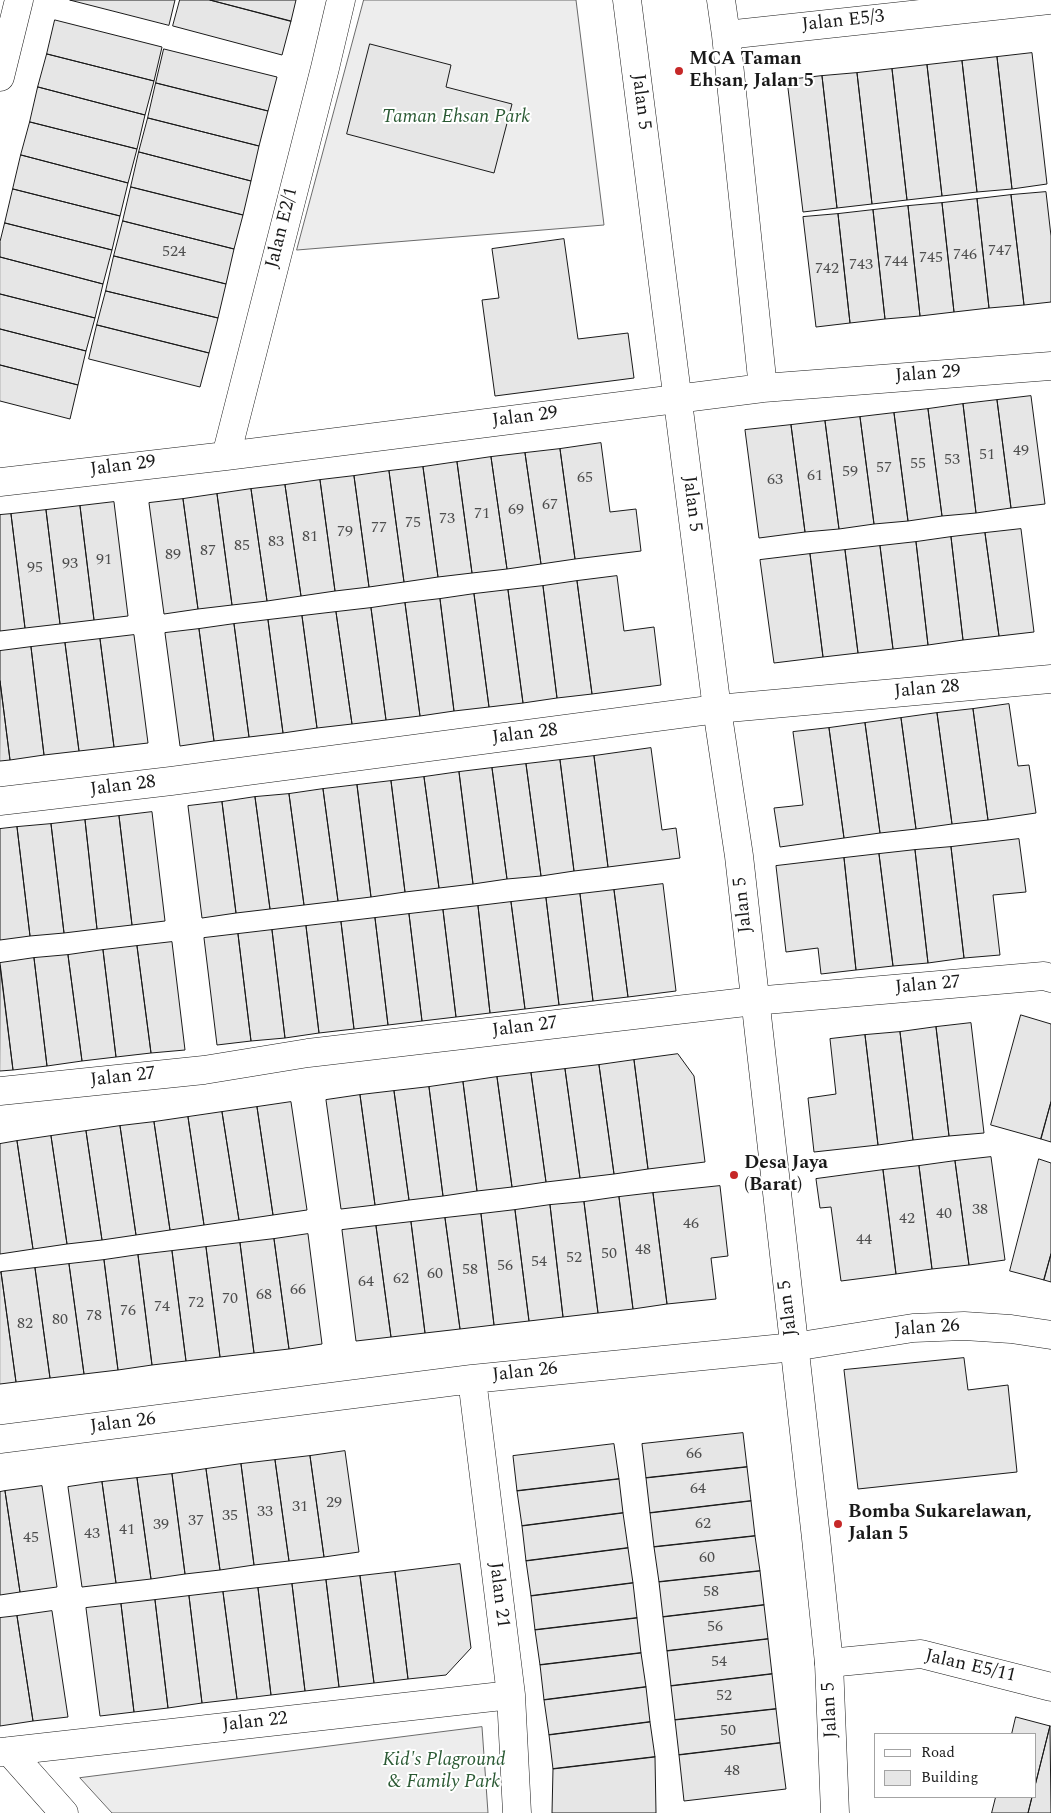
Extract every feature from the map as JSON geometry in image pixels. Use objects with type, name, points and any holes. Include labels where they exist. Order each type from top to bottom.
[{"type":"street","points":[[0,77],[19,0]]},
{"type":"street","name":"Jalan E2/1","points":[[226,456],[341,0]]},
{"type":"street","name":"Jalan 5","points":[[628,0],[717,710],[739,856],[813,1507],[828,1663],[835,1813]]},
{"type":"street","points":[[721,0],[762,388]]},
{"type":"street","name":"Jalan E5/3","points":[[726,35],[1049,0]]},
{"type":"street","name":"Jalan 29","points":[[0,482],[226,456],[762,388],[1051,366]]},
{"type":"street","name":"Jalan 28","points":[[0,801],[171,781],[717,710],[1051,679]]},
{"type":"street","name":"Jalan 27","points":[[0,1091],[204,1070],[308,1053],[754,1001],[1044,976],[1051,978]]},
{"type":"street","name":"Jalan 26","points":[[0,1439],[472,1379],[794,1348],[913,1328],[964,1326],[1011,1329],[1051,1335]]},
{"type":"street","name":"Jalan 21","points":[[472,1379],[510,1695],[517,1813]]},
{"type":"street","name":"Jalan E5/11","points":[[828,1663],[921,1654],[1051,1686]]},
{"type":"street","name":"Jalan 22","points":[[4,1751],[510,1695]]},
{"type":"street","points":[[4,1751],[64,1813]]},
{"type":"shaded area","name":"Taman Ehsan Park","points":[[364,0],[576,0],[604,225],[297,250]]},
{"type":"shaded area","name":"Kid's Plaground & Family Park","points":[[482,1727],[488,1813],[112,1813],[80,1778]]},
{"type":"building","points":[[70,0],[175,0],[169,25]]},
{"type":"building","points":[[180,0],[210,0],[291,21],[282,55],[173,26]]},
{"type":"building","points":[[210,0],[296,0],[291,21]]},
{"type":"building","points":[[55,20],[162,47],[154,81],[47,54]]},
{"type":"building","points":[[370,44],[451,65],[446,87],[512,104],[494,173],[347,134]]},
{"type":"building","points":[[164,49],[277,77],[268,111],[156,83]]},
{"type":"building","points":[[1032,53],[1047,184],[1012,189],[997,57]]},
{"type":"building","points":[[47,54],[154,81],[145,115],[38,87]]},
{"type":"building","points":[[997,57],[1012,189],[977,192],[962,61]]},
{"type":"building","points":[[962,61],[977,192],[942,196],[927,65]]},
{"type":"building","points":[[927,65],[942,196],[907,200],[892,69]]},
{"type":"building","points":[[892,69],[907,200],[872,204],[857,73]]},
{"type":"building","points":[[857,73],[872,204],[837,208],[822,76]]},
{"type":"building","points":[[822,76],[837,208],[803,212],[787,80]]},
{"type":"building","points":[[156,83],[268,111],[259,146],[148,118]]},
{"type":"building","points":[[38,87],[145,115],[137,149],[30,122]]},
{"type":"building","points":[[148,118],[259,146],[251,181],[139,152]]},
{"type":"building","points":[[30,122],[137,149],[128,183],[21,155]]},
{"type":"building","points":[[139,152],[251,181],[243,215],[131,187]]},
{"type":"building","points":[[21,155],[128,183],[120,216],[13,189]]},
{"type":"building","points":[[131,187],[243,215],[234,249],[123,221]]},
{"type":"building","points":[[13,189],[120,216],[112,250],[5,223]]},
{"type":"building","points":[[1046,192],[1051,236],[1051,302],[1024,305],[1011,195]]},
{"type":"building","points":[[1011,195],[1024,305],[989,308],[977,199]]},
{"type":"building","points":[[977,199],[989,308],[954,312],[942,203]]},
{"type":"building","points":[[942,203],[954,312],[920,316],[908,206]]},
{"type":"building","points":[[908,206],[920,316],[885,319],[873,210]]},
{"type":"building","points":[[873,210],[885,319],[850,323],[838,214]]},
{"type":"building","points":[[838,214],[850,323],[816,327],[803,217]]},
{"type":"building","points":[[123,221],[234,249],[226,284],[114,256]]},
{"type":"building","points":[[5,223],[112,250],[103,284],[0,257],[0,242]]},
{"type":"building","points":[[564,239],[578,339],[628,333],[634,378],[495,396],[482,300],[499,298],[492,249]]},
{"type":"building","points":[[114,256],[226,284],[218,318],[106,291]]},
{"type":"building","points":[[0,257],[103,284],[95,318],[0,294]]},
{"type":"building","points":[[106,291],[218,318],[209,353],[97,325]]},
{"type":"building","points":[[0,294],[95,318],[86,351],[0,329]]},
{"type":"building","points":[[97,325],[209,353],[200,387],[89,359]]},
{"type":"building","points":[[0,329],[86,351],[78,385],[0,365]]},
{"type":"building","points":[[0,365],[78,385],[70,419],[0,401]]},
{"type":"building","points":[[1031,396],[1045,504],[1011,508],[997,400]]},
{"type":"building","points":[[997,400],[1011,508],[976,513],[963,404]]},
{"type":"building","points":[[963,404],[976,513],[942,516],[928,409]]},
{"type":"building","points":[[928,409],[942,516],[908,521],[894,413]]},
{"type":"building","points":[[894,413],[908,521],[874,524],[860,417]]},
{"type":"building","points":[[860,417],[874,524],[839,529],[825,421]]},
{"type":"building","points":[[825,421],[839,529],[805,532],[791,425]]},
{"type":"building","points":[[791,425],[805,532],[759,538],[745,430]]},
{"type":"building","points":[[601,443],[610,512],[636,509],[641,551],[575,559],[560,449]]},
{"type":"building","points":[[560,449],[575,559],[541,564],[525,453]]},
{"type":"building","points":[[525,453],[541,564],[507,569],[491,457]]},
{"type":"building","points":[[491,457],[507,569],[472,573],[457,462]]},
{"type":"building","points":[[457,462],[472,573],[438,577],[423,467]]},
{"type":"building","points":[[423,467],[438,577],[404,582],[389,471]]},
{"type":"building","points":[[389,471],[404,582],[369,587],[354,476]]},
{"type":"building","points":[[354,476],[369,587],[335,591],[320,480]]},
{"type":"building","points":[[320,480],[335,591],[301,596],[285,485]]},
{"type":"building","points":[[285,485],[301,596],[267,601],[251,489]]},
{"type":"building","points":[[251,489],[267,601],[232,605],[217,494]]},
{"type":"building","points":[[217,494],[232,605],[198,609],[183,499]]},
{"type":"building","points":[[183,499],[198,609],[164,614],[149,503]]},
{"type":"building","points":[[114,502],[128,616],[94,620],[80,506]]},
{"type":"building","points":[[80,506],[94,620],[60,624],[46,510]]},
{"type":"building","points":[[46,510],[60,624],[25,628],[11,514]]},
{"type":"building","points":[[11,514],[25,628],[0,631],[0,515]]},
{"type":"building","points":[[1021,529],[1034,632],[999,636],[985,533]]},
{"type":"building","points":[[985,533],[999,636],[963,640],[951,537]]},
{"type":"building","points":[[951,537],[963,640],[928,645],[916,542]]},
{"type":"building","points":[[916,542],[928,645],[893,649],[880,546]]},
{"type":"building","points":[[880,546],[893,649],[858,653],[845,550]]},
{"type":"building","points":[[845,550],[858,653],[823,657],[810,554]]},
{"type":"building","points":[[810,554],[823,657],[774,663],[760,560]]},
{"type":"building","points":[[617,576],[624,631],[654,627],[661,685],[592,694],[577,581]]},
{"type":"building","points":[[577,581],[592,694],[557,698],[543,586]]},
{"type":"building","points":[[543,586],[557,698],[523,703],[508,590]]},
{"type":"building","points":[[508,590],[523,703],[489,707],[474,594]]},
{"type":"building","points":[[474,594],[489,707],[454,711],[440,599]]},
{"type":"building","points":[[440,599],[454,711],[420,716],[405,603]]},
{"type":"building","points":[[405,603],[420,716],[386,720],[371,608]]},
{"type":"building","points":[[371,608],[386,720],[352,724],[336,612]]},
{"type":"building","points":[[336,612],[352,724],[317,728],[302,616]]},
{"type":"building","points":[[302,616],[317,728],[283,733],[268,620]]},
{"type":"building","points":[[268,620],[283,733],[249,737],[234,624]]},
{"type":"building","points":[[234,624],[249,737],[214,741],[199,629]]},
{"type":"building","points":[[199,629],[214,741],[180,746],[165,633]]},
{"type":"building","points":[[134,635],[148,743],[114,747],[100,639]]},
{"type":"building","points":[[100,639],[114,747],[79,751],[65,643]]},
{"type":"building","points":[[65,643],[79,751],[44,755],[31,647]]},
{"type":"building","points":[[31,647],[44,755],[10,760],[0,681],[0,651]]},
{"type":"building","points":[[0,681],[10,760],[0,761]]},
{"type":"building","points":[[1009,704],[1018,766],[1029,765],[1036,813],[988,820],[973,709]]},
{"type":"building","points":[[973,709],[988,820],[952,824],[937,713]]},
{"type":"building","points":[[937,713],[952,824],[916,829],[901,718]]},
{"type":"building","points":[[901,718],[916,829],[880,833],[865,723]]},
{"type":"building","points":[[865,723],[880,833],[844,838],[829,728]]},
{"type":"building","points":[[829,728],[844,838],[780,847],[774,808],[803,805],[793,732]]},
{"type":"building","points":[[651,748],[662,830],[676,828],[680,858],[608,867],[594,756]]},
{"type":"building","points":[[594,756],[608,867],[574,871],[560,760]]},
{"type":"building","points":[[560,760],[574,871],[541,876],[526,764]]},
{"type":"building","points":[[526,764],[541,876],[507,879],[492,768]]},
{"type":"building","points":[[492,768],[507,879],[473,884],[459,772]]},
{"type":"building","points":[[459,772],[473,884],[439,888],[424,777]]},
{"type":"building","points":[[424,777],[439,888],[405,892],[391,781]]},
{"type":"building","points":[[391,781],[405,892],[371,897],[357,785]]},
{"type":"building","points":[[357,785],[371,897],[338,901],[323,789]]},
{"type":"building","points":[[323,789],[338,901],[304,905],[289,794]]},
{"type":"building","points":[[289,794],[304,905],[270,909],[255,797]]},
{"type":"building","points":[[255,797],[270,909],[236,913],[222,802]]},
{"type":"building","points":[[222,802],[236,913],[202,918],[188,806]]},
{"type":"building","points":[[152,812],[165,921],[132,925],[119,816]]},
{"type":"building","points":[[119,816],[132,925],[97,929],[85,820]]},
{"type":"building","points":[[85,820],[97,929],[64,933],[51,824]]},
{"type":"building","points":[[51,824],[64,933],[30,936],[17,827]]},
{"type":"building","points":[[17,827],[30,936],[0,940],[0,829]]},
{"type":"building","points":[[1019,839],[1026,892],[993,895],[1000,955],[964,958],[951,847]]},
{"type":"building","points":[[951,847],[964,958],[928,963],[915,850]]},
{"type":"building","points":[[915,850],[928,963],[893,966],[879,854]]},
{"type":"building","points":[[879,854],[893,966],[856,970],[844,858]]},
{"type":"building","points":[[844,858],[856,970],[821,974],[818,948],[786,952],[776,866]]},
{"type":"building","points":[[663,884],[676,991],[628,997],[614,890]]},
{"type":"building","points":[[614,890],[628,997],[593,1001],[580,894]]},
{"type":"building","points":[[580,894],[593,1001],[559,1005],[546,898]]},
{"type":"building","points":[[546,898],[559,1005],[525,1009],[511,902]]},
{"type":"building","points":[[511,902],[525,1009],[490,1013],[478,906]]},
{"type":"building","points":[[478,906],[490,1013],[456,1017],[443,910]]},
{"type":"building","points":[[443,910],[456,1017],[422,1021],[409,914]]},
{"type":"building","points":[[409,914],[422,1021],[388,1025],[375,918]]},
{"type":"building","points":[[375,918],[388,1025],[354,1029],[341,922]]},
{"type":"building","points":[[341,922],[354,1029],[319,1033],[306,926]]},
{"type":"building","points":[[306,926],[319,1033],[285,1038],[272,930]]},
{"type":"building","points":[[272,930],[285,1038],[251,1041],[238,934]]},
{"type":"building","points":[[238,934],[251,1041],[217,1045],[204,938]]},
{"type":"building","points":[[172,942],[185,1050],[151,1053],[137,946]]},
{"type":"building","points":[[137,946],[151,1053],[116,1057],[103,950]]},
{"type":"building","points":[[103,950],[116,1057],[82,1061],[68,955]]},
{"type":"building","points":[[68,955],[82,1061],[47,1066],[34,958]]},
{"type":"building","points":[[34,958],[47,1066],[13,1070],[0,963]]},
{"type":"building","points":[[0,966],[13,1070],[0,1071]]},
{"type":"building","points":[[1021,1015],[1051,1024],[1051,1102],[1041,1139],[991,1125]]},
{"type":"building","points":[[971,1023],[984,1133],[949,1136],[936,1027]]},
{"type":"building","points":[[936,1027],[949,1136],[913,1140],[900,1032]]},
{"type":"building","points":[[900,1032],[913,1140],[878,1145],[865,1035]]},
{"type":"building","points":[[865,1035],[878,1145],[814,1152],[808,1098],[836,1094],[830,1039]]},
{"type":"building","points":[[678,1054],[694,1076],[705,1162],[648,1169],[634,1060]]},
{"type":"building","points":[[634,1060],[648,1169],[614,1174],[599,1065]]},
{"type":"building","points":[[599,1065],[614,1174],[580,1178],[565,1069]]},
{"type":"building","points":[[565,1069],[580,1178],[546,1182],[531,1073]]},
{"type":"building","points":[[531,1073],[546,1182],[512,1187],[497,1077]]},
{"type":"building","points":[[497,1077],[512,1187],[477,1191],[463,1082]]},
{"type":"building","points":[[463,1082],[477,1191],[443,1196],[429,1087]]},
{"type":"building","points":[[429,1087],[443,1196],[409,1200],[394,1091]]},
{"type":"building","points":[[394,1091],[409,1200],[375,1205],[360,1095]]},
{"type":"building","points":[[360,1095],[375,1205],[341,1209],[326,1100]]},
{"type":"building","points":[[291,1102],[307,1210],[273,1215],[257,1107]]},
{"type":"building","points":[[1051,1102],[1051,1142],[1041,1139]]},
{"type":"building","points":[[257,1107],[273,1215],[239,1220],[222,1112]]},
{"type":"building","points":[[222,1112],[239,1220],[204,1225],[188,1117]]},
{"type":"building","points":[[188,1117],[204,1225],[170,1230],[154,1122]]},
{"type":"building","points":[[154,1122],[170,1230],[136,1235],[120,1126]]},
{"type":"building","points":[[120,1126],[136,1235],[102,1240],[86,1131]]},
{"type":"building","points":[[86,1131],[102,1240],[67,1244],[51,1136]]},
{"type":"building","points":[[51,1136],[67,1244],[33,1249],[17,1141]]},
{"type":"building","points":[[17,1141],[33,1249],[0,1254],[0,1144]]},
{"type":"building","points":[[991,1157],[1005,1260],[969,1265],[955,1161]]},
{"type":"building","points":[[1039,1159],[1051,1163],[1051,1254],[1044,1280],[1010,1271]]},
{"type":"building","points":[[955,1161],[969,1265],[932,1269],[919,1166]]},
{"type":"building","points":[[919,1166],[932,1269],[896,1274],[883,1170]]},
{"type":"building","points":[[883,1170],[896,1274],[841,1281],[831,1207],[820,1208],[816,1179]]},
{"type":"building","points":[[720,1186],[728,1256],[711,1258],[716,1299],[667,1304],[653,1193]]},
{"type":"building","points":[[653,1193],[667,1304],[633,1309],[619,1197]]},
{"type":"building","points":[[619,1197],[633,1309],[598,1313],[584,1202]]},
{"type":"building","points":[[584,1202],[598,1313],[563,1317],[550,1205]]},
{"type":"building","points":[[550,1205],[563,1317],[529,1321],[515,1210]]},
{"type":"building","points":[[515,1210],[529,1321],[494,1325],[481,1214]]},
{"type":"building","points":[[481,1214],[494,1325],[460,1329],[445,1218]]},
{"type":"building","points":[[445,1218],[460,1329],[425,1333],[411,1222]]},
{"type":"building","points":[[411,1222],[425,1333],[391,1337],[376,1226]]},
{"type":"building","points":[[376,1226],[391,1337],[356,1341],[342,1230]]},
{"type":"building","points":[[308,1234],[322,1344],[289,1349],[274,1239]]},
{"type":"building","points":[[274,1239],[289,1349],[254,1353],[240,1243]]},
{"type":"building","points":[[240,1243],[254,1353],[220,1357],[206,1247]]},
{"type":"building","points":[[206,1247],[220,1357],[186,1361],[172,1251]]},
{"type":"building","points":[[172,1251],[186,1361],[152,1365],[138,1255]]},
{"type":"building","points":[[1051,1254],[1051,1282],[1044,1280]]},
{"type":"building","points":[[138,1255],[152,1365],[118,1370],[104,1260]]},
{"type":"building","points":[[104,1260],[118,1370],[84,1374],[69,1264]]},
{"type":"building","points":[[69,1264],[84,1374],[50,1378],[35,1268]]},
{"type":"building","points":[[35,1268],[50,1378],[16,1382],[1,1272]]},
{"type":"building","points":[[0,1272],[16,1382],[0,1384]]},
{"type":"building","points":[[964,1358],[968,1390],[1008,1385],[1017,1472],[858,1489],[844,1370]]},
{"type":"building","points":[[743,1433],[747,1467],[646,1478],[642,1444]]},
{"type":"building","points":[[614,1444],[619,1479],[517,1491],[513,1456]]},
{"type":"building","points":[[345,1451],[359,1552],[324,1557],[310,1456]]},
{"type":"building","points":[[310,1456],[324,1557],[289,1561],[275,1460]]},
{"type":"building","points":[[275,1460],[289,1561],[254,1565],[241,1464]]},
{"type":"building","points":[[241,1464],[254,1565],[220,1570],[206,1469]]},
{"type":"building","points":[[747,1467],[751,1501],[650,1513],[646,1478]]},
{"type":"building","points":[[206,1469],[220,1570],[185,1574],[172,1474]]},
{"type":"building","points":[[172,1474],[185,1574],[151,1579],[137,1478]]},
{"type":"building","points":[[137,1478],[151,1579],[116,1583],[102,1482]]},
{"type":"building","points":[[619,1479],[623,1513],[522,1526],[517,1491]]},
{"type":"building","points":[[102,1482],[116,1583],[82,1587],[68,1487]]},
{"type":"building","points":[[42,1486],[57,1587],[20,1592],[5,1491]]},
{"type":"building","points":[[5,1491],[20,1592],[0,1595],[0,1492]]},
{"type":"building","points":[[751,1501],[755,1536],[654,1547],[650,1513]]},
{"type":"building","points":[[623,1513],[628,1548],[526,1561],[522,1526]]},
{"type":"building","points":[[755,1536],[760,1571],[659,1582],[654,1547]]},
{"type":"building","points":[[628,1548],[633,1583],[531,1596],[526,1561]]},
{"type":"building","points":[[460,1564],[471,1648],[446,1675],[408,1679],[395,1572]]},
{"type":"building","points":[[760,1571],[764,1605],[663,1617],[659,1582]]},
{"type":"building","points":[[395,1572],[408,1679],[374,1683],[360,1576]]},
{"type":"building","points":[[360,1576],[374,1683],[339,1687],[326,1580]]},
{"type":"building","points":[[326,1580],[339,1687],[305,1691],[292,1584]]},
{"type":"building","points":[[633,1583],[637,1618],[535,1630],[531,1596]]},
{"type":"building","points":[[292,1584],[305,1691],[271,1695],[258,1588]]},
{"type":"building","points":[[258,1588],[271,1695],[237,1699],[223,1592]]},
{"type":"building","points":[[223,1592],[237,1699],[202,1703],[189,1596]]},
{"type":"building","points":[[189,1596],[202,1703],[168,1708],[155,1600]]},
{"type":"building","points":[[155,1600],[168,1708],[134,1712],[121,1604]]},
{"type":"building","points":[[121,1604],[134,1712],[100,1716],[86,1608]]},
{"type":"building","points":[[764,1605],[768,1639],[667,1651],[663,1617]]},
{"type":"building","points":[[52,1611],[68,1717],[33,1721],[17,1616]]},
{"type":"building","points":[[17,1616],[33,1721],[0,1726],[0,1618]]},
{"type":"building","points":[[637,1618],[641,1653],[540,1665],[535,1630]]},
{"type":"building","points":[[768,1639],[772,1674],[671,1686],[667,1651]]},
{"type":"building","points":[[641,1653],[646,1687],[544,1700],[540,1665]]},
{"type":"building","points":[[772,1674],[776,1709],[675,1720],[671,1686]]},
{"type":"building","points":[[646,1687],[650,1722],[549,1735],[544,1700]]},
{"type":"building","points":[[776,1709],[780,1743],[679,1755],[675,1720]]},
{"type":"building","points":[[1016,1717],[1050,1726],[1036,1782],[1036,1733],[1012,1733]]},
{"type":"building","points":[[650,1722],[655,1757],[553,1769],[549,1735]]},
{"type":"building","points":[[1050,1726],[1051,1813],[1028,1813],[1032,1798],[1036,1798],[1036,1782]]},
{"type":"building","points":[[780,1743],[786,1789],[684,1801],[679,1755]]},
{"type":"building","points":[[655,1757],[656,1813],[552,1813],[553,1769]]},
{"type":"building","points":[[996,1798],[1032,1798],[1028,1813],[992,1813]]},
{"type":"place","name":"MCA Taman Ehsan, Jalan 5","points":[[679,71]]},
{"type":"place","name":"Desa Jaya (Barat)","points":[[734,1175]]},
{"type":"place","name":"Bomba Sukarelawan, Jalan 5","points":[[838,1524]]}]
